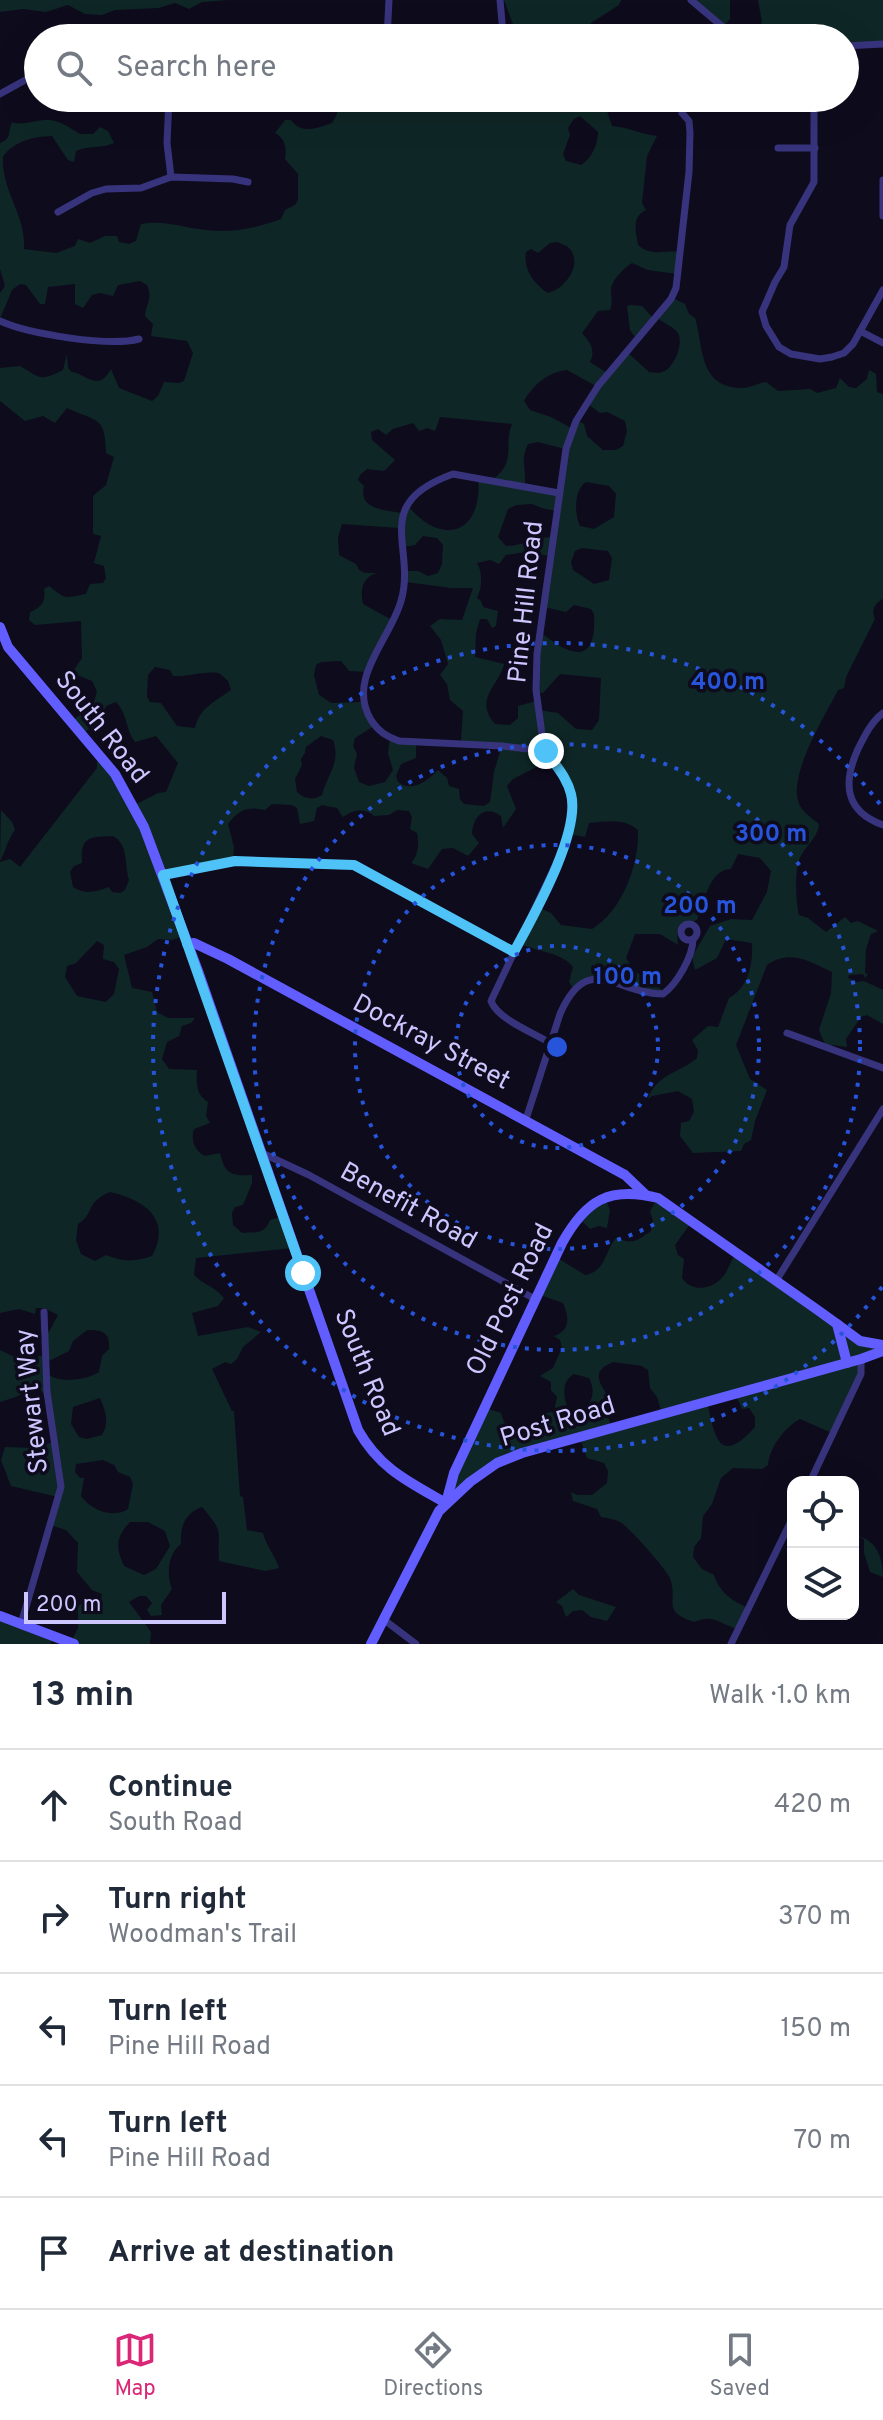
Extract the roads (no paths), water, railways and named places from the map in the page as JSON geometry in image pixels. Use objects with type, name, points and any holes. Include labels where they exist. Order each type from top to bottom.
[{"type":"street","points":[[388,24],[389,0]]},
{"type":"street","points":[[500,0],[502,24]]},
{"type":"street","points":[[691,0],[719,24]]},
{"type":"street","points":[[859,45],[882,44],[883,52]]},
{"type":"street","points":[[0,94],[24,81]]},
{"type":"street","points":[[168,112],[167,143],[171,177]]},
{"type":"street","points":[[814,112],[814,182],[790,225],[784,267],[762,312],[771,337],[779,347],[806,358],[820,359],[844,353],[883,290]]},
{"type":"street","name":"Pine Hill Road","points":[[552,1044],[504,1017],[491,1001],[555,866],[569,833],[573,812],[568,784],[546,751],[537,705],[536,672],[559,493],[566,449],[576,421],[598,386],[671,299],[676,288],[690,159],[689,121],[682,113]]},
{"type":"street","points":[[778,148],[815,148]]},
{"type":"street","points":[[58,212],[92,193],[106,189],[141,188],[171,177],[248,182]]},
{"type":"street","points":[[883,180],[883,216]]},
{"type":"street","points":[[0,321],[35,333],[119,342],[139,339]]},
{"type":"street","points":[[860,331],[883,343]]},
{"type":"street","points":[[546,751],[399,741],[384,736],[368,714],[363,690],[401,601],[404,577],[400,533],[402,517],[410,503],[432,484],[453,474],[489,478],[559,493]]},
{"type":"street","name":"South Road","points":[[0,627],[8,647],[115,774],[136,809],[163,875],[358,1430],[370,1451],[387,1468],[446,1503]]},
{"type":"street","points":[[883,713],[865,734],[848,773],[851,798],[856,808],[868,819],[883,825]]},
{"type":"street","points":[[163,875],[235,861],[354,865],[514,952]]},
{"type":"street","points":[[526,1119],[560,1014],[575,989],[591,980],[605,978],[640,991],[663,994],[677,977],[693,946],[693,939]]},
{"type":"street","name":"Dockray Street","points":[[187,944],[194,943],[265,978],[526,1119],[625,1175],[646,1195]]},
{"type":"street","points":[[787,1033],[883,1068]]},
{"type":"street","points":[[776,1281],[883,1109]]},
{"type":"street","name":"Benefit Road","points":[[262,1153],[309,1175],[535,1299]]},
{"type":"street","name":"Old Post Road","points":[[446,1503],[454,1473],[562,1243],[591,1204],[615,1194],[631,1192],[646,1195],[674,1207],[860,1341],[883,1348]]},
{"type":"street","name":"Stewart Way","points":[[21,1624],[61,1487],[47,1392],[44,1312]]},
{"type":"street","points":[[837,1324],[847,1363]]},
{"type":"street","name":"Post Road","points":[[371,1644],[431,1525],[446,1503],[497,1463],[522,1453],[861,1359],[883,1348]]},
{"type":"street","points":[[813,1476],[861,1374],[861,1359]]},
{"type":"street","points":[[731,1644],[787,1529]]},
{"type":"street","points":[[0,1616],[74,1644]]},
{"type":"street","points":[[383,1619],[416,1644]]}]
